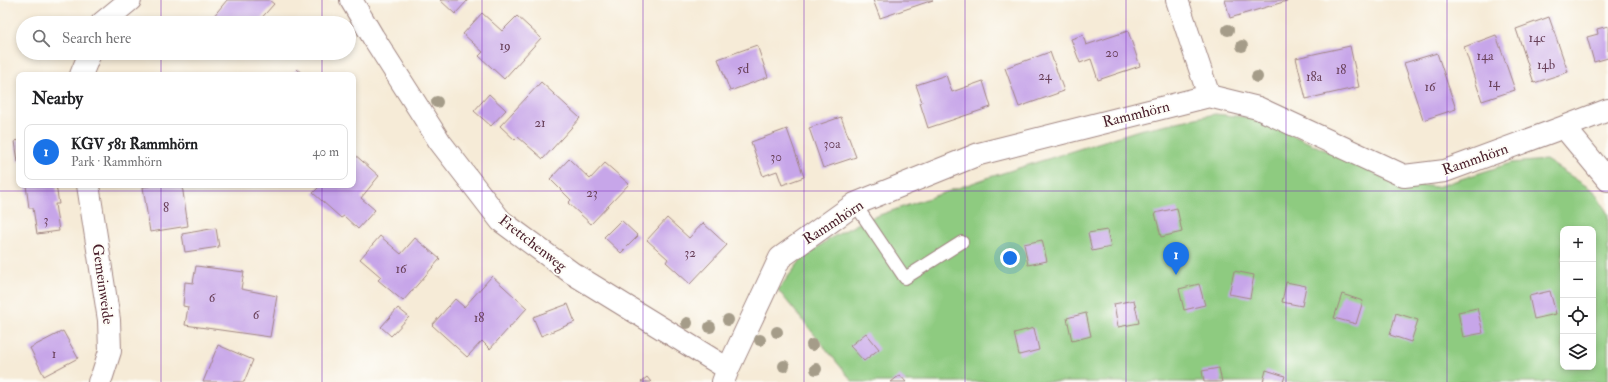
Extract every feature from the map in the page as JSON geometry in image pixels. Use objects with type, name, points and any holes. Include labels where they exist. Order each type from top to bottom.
[{"type":"street","points":[[111,16],[130,0]]},
{"type":"street","name":"Frettchenweg","points":[[352,0],[373,37],[440,142],[501,221],[572,273],[726,376]]},
{"type":"street","points":[[1177,0],[1209,96]]},
{"type":"street","points":[[82,72],[87,60]]},
{"type":"street","name":"Rammhörn","points":[[726,376],[780,258],[855,204],[979,154],[1209,96],[1258,108],[1404,176],[1445,171],[1608,110]]},
{"type":"street","points":[[1564,127],[1608,180]]},
{"type":"street","name":"Gemeinweide","points":[[88,188],[109,320],[110,352],[102,376],[98,382]]},
{"type":"lane","points":[[855,204],[905,278],[962,242]]},
{"type":"green space","points":[[1215,114],[1256,118],[1391,181],[1436,187],[1511,163],[1546,160],[1594,191],[1608,214],[1608,382],[853,382],[778,290],[801,260],[829,239],[865,220],[987,178],[1139,130]]},
{"type":"building","points":[[227,0],[269,0],[274,4],[263,16],[214,16]]},
{"type":"building","points":[[440,0],[468,0],[455,14]]},
{"type":"building","points":[[873,0],[933,0],[880,18]]},
{"type":"building","points":[[1225,0],[1290,0],[1230,18]]},
{"type":"building","points":[[482,13],[502,31],[517,16],[541,38],[504,79],[479,56],[483,52],[463,34]]},
{"type":"building","points":[[1549,17],[1568,72],[1534,83],[1516,29]]},
{"type":"building","points":[[1608,26],[1608,58],[1594,62],[1587,37],[1598,34],[1597,29]]},
{"type":"building","points":[[1128,31],[1140,66],[1098,80],[1091,59],[1080,63],[1071,39],[1083,35],[1086,45]]},
{"type":"building","points":[[1496,35],[1515,90],[1482,101],[1464,47]]},
{"type":"building","points":[[757,45],[768,77],[730,91],[718,59]]},
{"type":"building","points":[[1350,46],[1359,87],[1306,99],[1296,58]]},
{"type":"building","points":[[1050,52],[1064,91],[1019,107],[1005,68]]},
{"type":"building","points":[[1437,53],[1456,109],[1423,120],[1404,63]]},
{"type":"building","points":[[946,75],[952,92],[983,81],[991,107],[928,128],[920,103],[922,102],[916,85]]},
{"type":"building","points":[[541,82],[580,118],[543,159],[518,137],[515,140],[500,126]]},
{"type":"building","points":[[489,94],[506,110],[491,126],[474,111]]},
{"type":"building","points":[[841,117],[856,157],[823,168],[809,128]]},
{"type":"building","points":[[787,129],[804,177],[782,185],[777,171],[763,176],[751,142]]},
{"type":"building","points":[[356,156],[379,176],[361,198],[375,210],[358,229],[344,216],[341,218],[313,193],[318,188],[356,188]]},
{"type":"building","points":[[569,159],[590,179],[605,163],[629,184],[591,224],[568,203],[571,200],[550,179]]},
{"type":"building","points":[[26,188],[56,188],[59,204],[55,204],[59,231],[37,234],[33,208],[29,208]]},
{"type":"building","points":[[143,188],[182,188],[188,226],[150,232]]},
{"type":"building","points":[[1177,208],[1182,232],[1161,237],[1155,213]]},
{"type":"building","points":[[667,218],[689,238],[703,223],[727,245],[690,284],[666,262],[668,259],[647,240]]},
{"type":"building","points":[[621,220],[638,236],[621,253],[604,237]]},
{"type":"building","points":[[216,228],[219,247],[185,252],[182,234]]},
{"type":"building","points":[[1107,230],[1111,247],[1092,251],[1088,233]]},
{"type":"building","points":[[380,236],[401,254],[415,238],[440,259],[403,301],[378,280],[381,277],[360,259]]},
{"type":"building","points":[[1042,240],[1047,261],[1028,265],[1024,244]]},
{"type":"building","points":[[196,266],[244,272],[241,289],[277,296],[270,337],[185,325],[188,307],[183,306],[185,282],[193,283]]},
{"type":"building","points":[[1234,271],[1254,275],[1250,298],[1229,294]]},
{"type":"building","points":[[492,276],[527,308],[490,349],[482,341],[467,357],[432,325],[455,299],[464,307]]},
{"type":"building","points":[[1286,282],[1306,286],[1302,306],[1282,302]]},
{"type":"building","points":[[1199,284],[1205,305],[1184,310],[1179,289]]},
{"type":"building","points":[[1550,291],[1556,314],[1534,319],[1529,296]]},
{"type":"building","points":[[1342,294],[1363,301],[1356,324],[1334,318]]},
{"type":"building","points":[[1134,300],[1139,323],[1118,327],[1114,304]]},
{"type":"building","points":[[568,304],[575,322],[541,336],[533,317]]},
{"type":"building","points":[[398,308],[409,317],[391,336],[381,327]]},
{"type":"building","points":[[1477,308],[1483,333],[1463,337],[1458,312]]},
{"type":"building","points":[[1086,313],[1091,336],[1072,341],[1067,318]]},
{"type":"building","points":[[1396,313],[1418,320],[1411,342],[1390,335]]},
{"type":"building","points":[[1034,328],[1039,350],[1019,355],[1014,333]]},
{"type":"building","points":[[63,331],[78,358],[44,376],[30,348]]},
{"type":"building","points":[[866,333],[879,349],[864,361],[850,346]]},
{"type":"building","points":[[218,345],[253,360],[244,382],[203,382]]},
{"type":"building","points":[[1219,368],[1222,382],[1204,382],[1202,371]]},
{"type":"building","points":[[1266,370],[1285,376],[1283,382],[1263,382]]},
{"type":"building","points":[[900,375],[906,382],[891,382]]},
{"type":"building","points":[[647,377],[651,382],[641,382]]},
{"type":"place","name":"KGV 581 Rammhörn","points":[[1176,275]]}]
